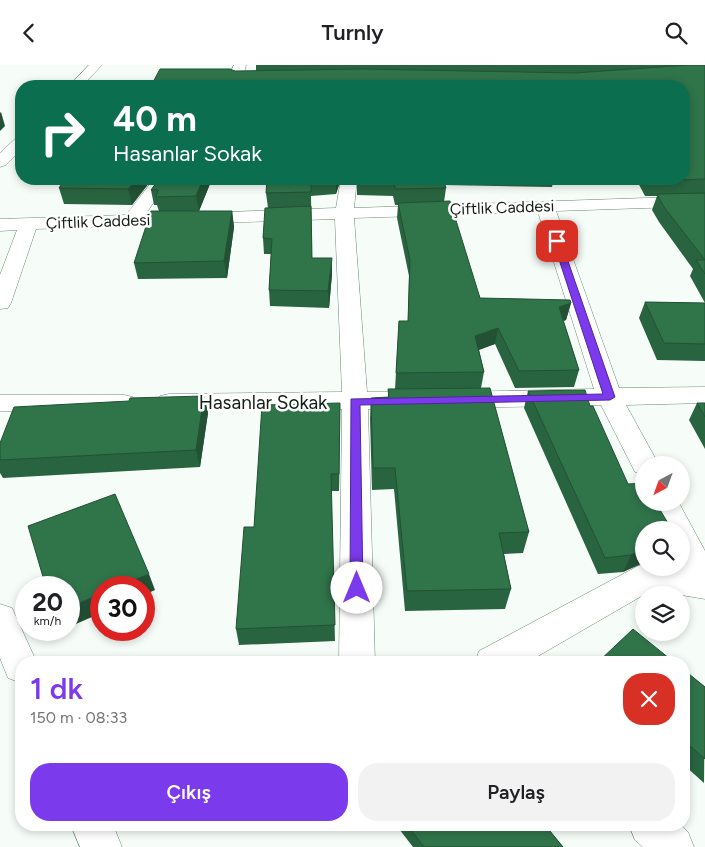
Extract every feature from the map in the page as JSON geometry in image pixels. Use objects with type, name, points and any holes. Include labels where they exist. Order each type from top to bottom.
[{"type":"street","points":[[81,80],[96,65]]},
{"type":"street","points":[[0,162],[15,147]]},
{"type":"street","points":[[132,220],[158,185]]},
{"type":"street","points":[[348,185],[344,213],[355,401],[357,656]]},
{"type":"street","name":"Çiftlik Caddesi","points":[[0,225],[705,201]]},
{"type":"street","points":[[545,206],[610,397],[640,456]]},
{"type":"street","points":[[0,303],[30,224]]},
{"type":"street","name":"Hasanlar Sokak","points":[[0,403],[355,401],[705,395]]},
{"type":"street","points":[[690,552],[705,581]]},
{"type":"street","points":[[505,656],[649,576],[705,585]]},
{"type":"street","points":[[0,619],[15,663]]},
{"type":"street","points":[[94,831],[101,847]]},
{"type":"street","points":[[656,831],[673,847]]},
{"type":"building","points":[[705,65],[705,179],[690,180],[690,80],[154,80],[160,69],[230,69],[235,71],[363,69],[575,73]]},
{"type":"building","points":[[61,185],[132,185],[128,189],[59,188]]},
{"type":"building","points":[[155,185],[201,185],[196,196],[156,197],[158,190],[151,190]]},
{"type":"building","points":[[267,185],[311,185],[311,192],[266,193]]},
{"type":"building","points":[[395,185],[445,185],[446,188],[395,189]]},
{"type":"building","points":[[705,193],[705,260],[664,207],[657,194]]},
{"type":"building","points":[[450,201],[480,298],[570,300],[571,303],[559,307],[579,370],[519,371],[498,328],[475,336],[484,372],[396,373],[399,321],[408,321],[410,260],[398,203]]},
{"type":"building","points":[[311,206],[312,258],[332,258],[328,291],[269,290],[272,239],[263,238],[265,208]]},
{"type":"building","points":[[151,211],[232,211],[224,261],[134,263]]},
{"type":"building","points":[[696,260],[705,260],[705,274]]},
{"type":"building","points":[[645,302],[705,303],[705,344],[664,343]]},
{"type":"building","points":[[490,388],[529,532],[499,533],[511,589],[407,591],[395,468],[373,468],[371,398],[389,397],[388,389]]},
{"type":"building","points":[[585,390],[590,406],[593,406],[628,484],[635,484],[635,511],[661,511],[667,521],[635,521],[635,553],[605,558],[528,391]]},
{"type":"building","points":[[204,396],[196,450],[0,460],[0,443],[14,407],[129,401],[130,398]]},
{"type":"building","points":[[340,403],[339,474],[331,474],[335,625],[236,629],[244,527],[254,527],[262,405]]},
{"type":"building","points":[[697,403],[705,403],[705,417]]},
{"type":"building","points":[[115,494],[149,574],[144,576],[90,576],[90,598],[80,603],[80,576],[43,576],[28,526]]},
{"type":"building","points":[[633,629],[635,631],[635,641],[648,641],[666,656],[604,656]]},
{"type":"building","points":[[690,675],[705,687],[705,759],[690,746]]},
{"type":"building","points":[[412,831],[550,831],[563,847],[424,847]]},
{"type":"route","points":[[357,588],[355,401],[610,397],[557,241]]}]
